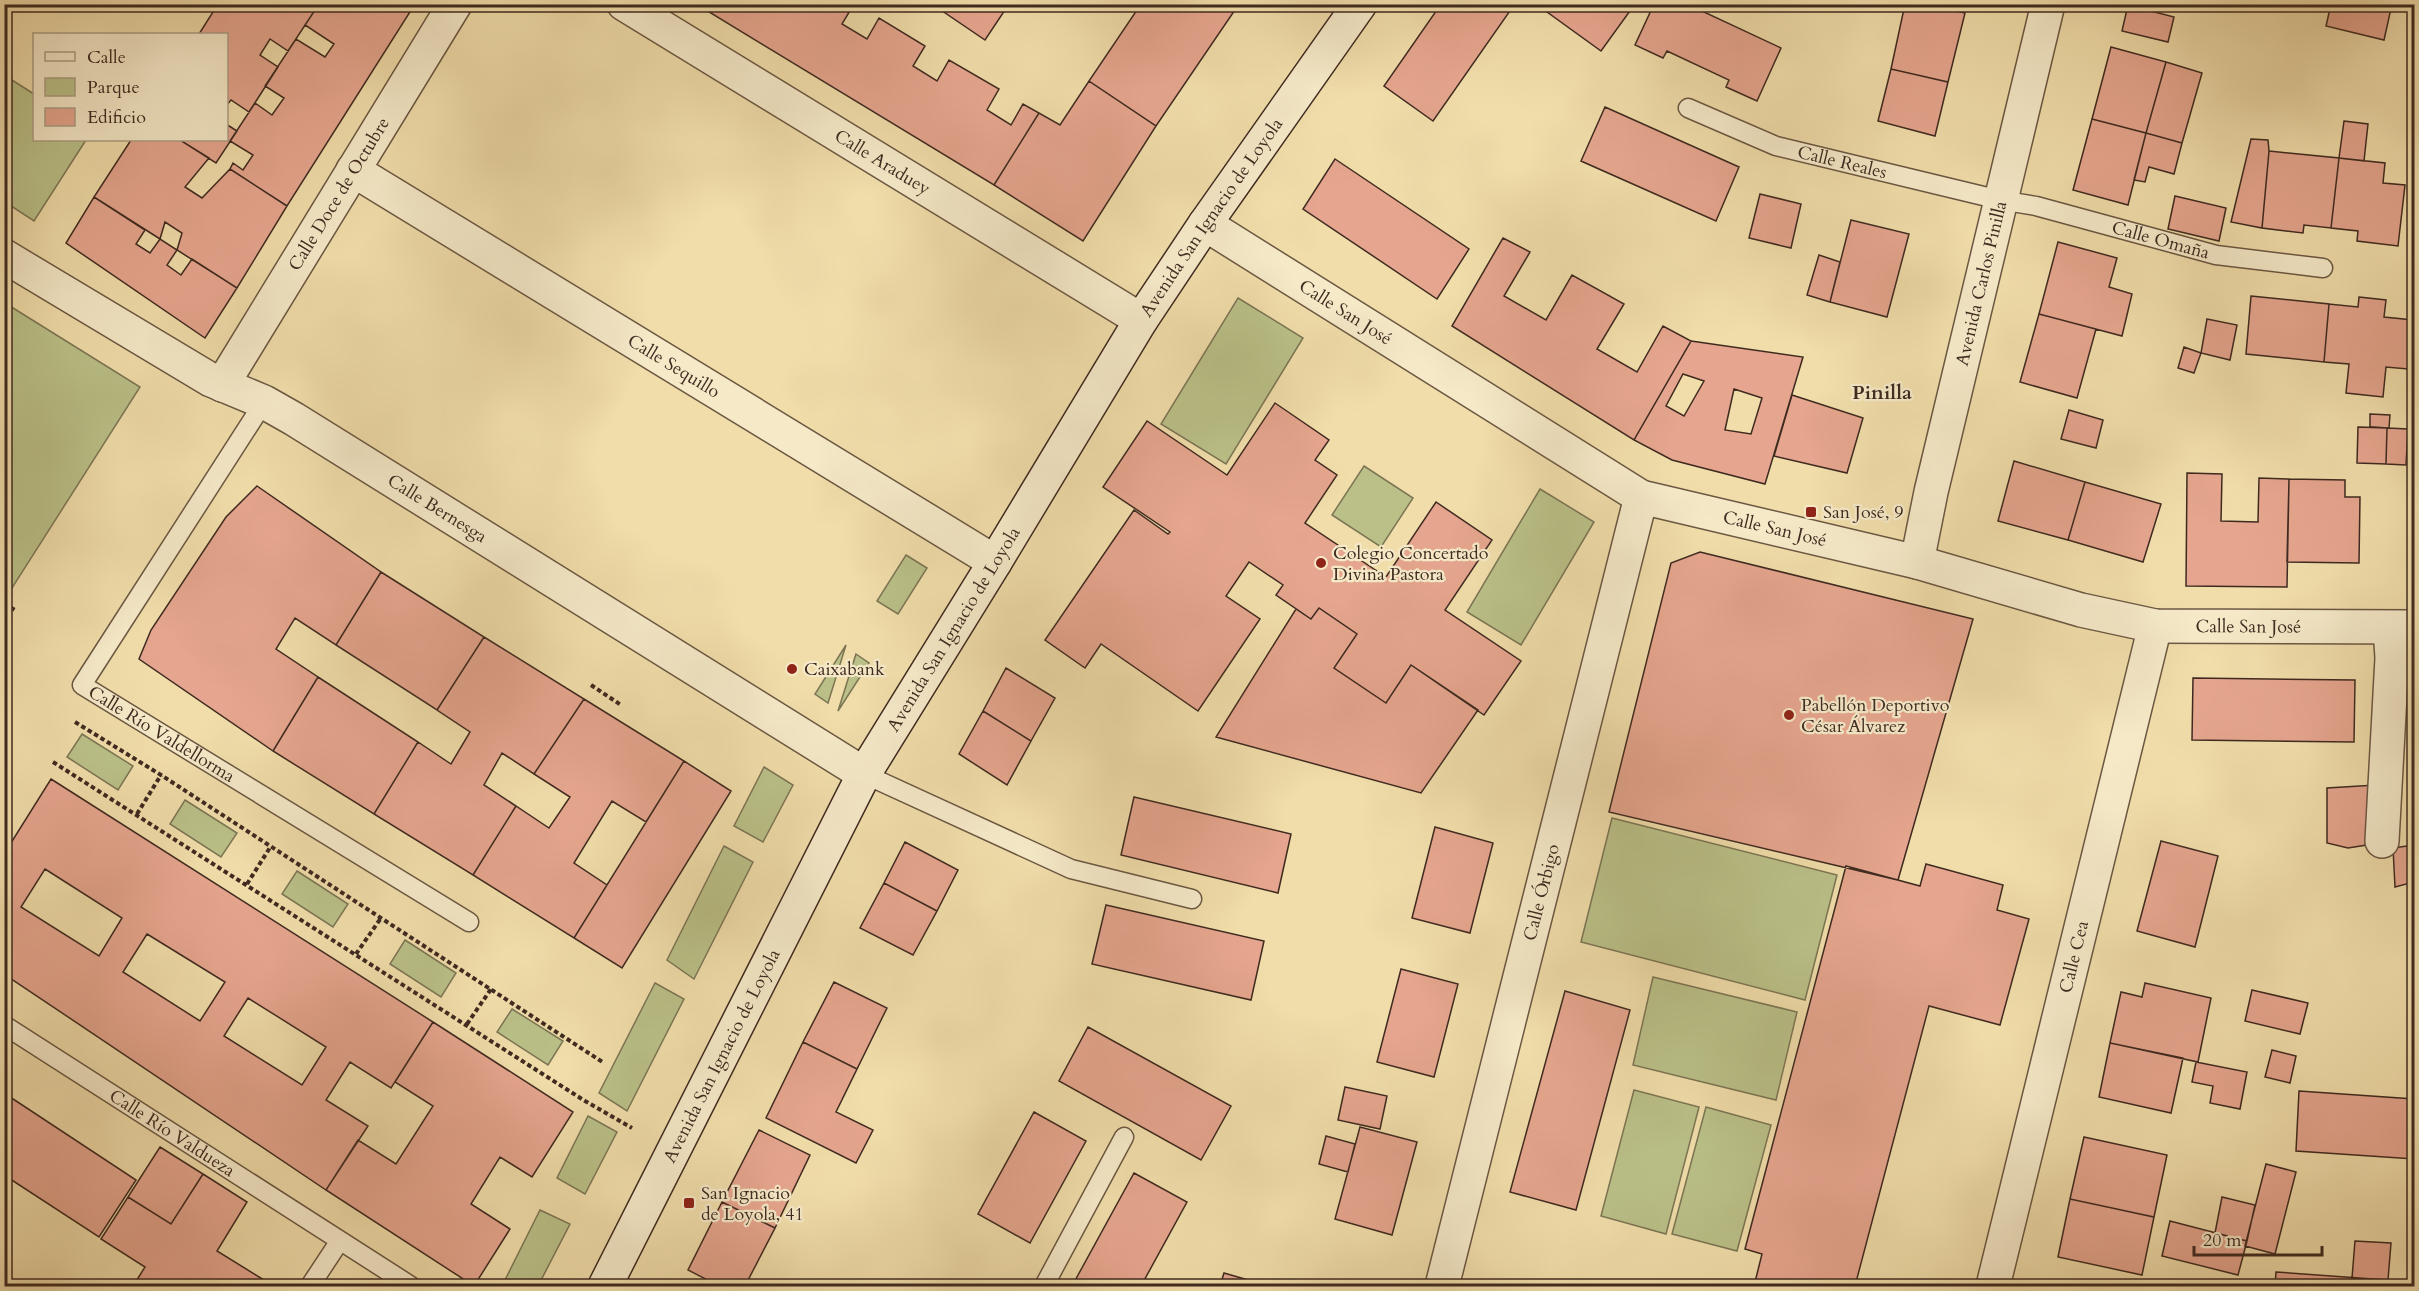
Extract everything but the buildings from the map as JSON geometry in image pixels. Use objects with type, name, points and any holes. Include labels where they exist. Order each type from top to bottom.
[{"type":"street","name":"Calle Doce de Octubre","points":[[222,385],[455,4]]},
{"type":"street","name":"Calle Araduey","points":[[624,4],[1141,320]]},
{"type":"street","name":"Avenida San Ignacio de Loyola","points":[[607,1286],[864,774],[1141,320],[1205,224],[1360,4]]},
{"type":"street","name":"Avenida Carlos Pinilla","points":[[1917,562],[1931,492],[2048,4]]},
{"type":"street","name":"Calle Sequillo","points":[[353,170],[995,562]]},
{"type":"street","name":"Calle San José","points":[[1205,224],[1641,497],[1917,562],[2081,610],[2156,626],[2402,627]]},
{"type":"street","name":"Calle Bernesga","points":[[4,255],[222,385],[264,402],[864,774]]},
{"type":"street","name":"Calle Órbigo","points":[[1442,1287],[1641,497]]},
{"type":"street","name":"Calle Cea","points":[[1993,1287],[2156,626]]},
{"type":"street","points":[[2382,841],[2392,658],[2402,627]]},
{"type":"lane","name":"Calle Reales","points":[[1688,108],[1776,146],[2000,200]]},
{"type":"lane","name":"Calle Omaña","points":[[2000,200],[2036,206],[2216,255],[2323,268]]},
{"type":"lane","name":"Calle Río Valdellorma","points":[[264,402],[82,685],[469,922]]},
{"type":"lane","points":[[864,774],[1071,869],[1192,899]]},
{"type":"lane","name":"Calle Río Valdueza","points":[[4,1025],[411,1287]]},
{"type":"lane","points":[[1044,1287],[1124,1137]]},
{"type":"lane","points":[[310,1287],[339,1242]]},
{"type":"path","points":[[4,604],[15,610]]},
{"type":"path","points":[[591,685],[621,705]]},
{"type":"path","points":[[75,722],[271,846],[604,1063]]},
{"type":"path","points":[[53,762],[585,1101],[633,1128]]},
{"type":"path","points":[[137,814],[161,776]]},
{"type":"path","points":[[247,884],[271,846]]},
{"type":"path","points":[[356,954],[381,918]]},
{"type":"path","points":[[467,1024],[491,989]]},
{"type":"green space","points":[[4,75],[33,93],[33,141],[85,141],[34,221],[5,202]]},
{"type":"green space","points":[[1238,298],[1303,338],[1226,464],[1161,424]]},
{"type":"green space","points":[[5,303],[140,387],[5,599]]},
{"type":"green space","points":[[1364,466],[1413,498],[1381,547],[1332,515]]},
{"type":"green space","points":[[1540,489],[1594,522],[1521,645],[1467,612]]},
{"type":"green space","points":[[906,555],[927,568],[898,614],[877,601]]},
{"type":"green space","points":[[846,645],[828,703],[815,694]]},
{"type":"green space","points":[[856,654],[869,663],[838,711]]},
{"type":"green space","points":[[82,734],[133,766],[118,790],[67,757]]},
{"type":"green space","points":[[764,767],[793,785],[763,842],[734,826]]},
{"type":"green space","points":[[185,800],[237,833],[221,857],[170,824]]},
{"type":"green space","points":[[1612,818],[1837,875],[1805,1000],[1581,942]]},
{"type":"green space","points":[[724,846],[753,862],[694,979],[667,960]]},
{"type":"green space","points":[[297,871],[348,904],[333,927],[282,894]]},
{"type":"green space","points":[[405,940],[456,973],[441,997],[390,964]]},
{"type":"green space","points":[[1653,977],[1797,1012],[1776,1100],[1633,1065]]},
{"type":"green space","points":[[655,983],[684,999],[627,1111],[599,1093]]},
{"type":"green space","points":[[512,1009],[563,1041],[548,1065],[497,1032]]},
{"type":"green space","points":[[1634,1090],[1699,1107],[1666,1234],[1601,1216]]},
{"type":"green space","points":[[1706,1107],[1771,1125],[1737,1251],[1672,1234]]},
{"type":"green space","points":[[588,1116],[617,1132],[585,1194],[557,1178]]},
{"type":"green space","points":[[540,1210],[570,1224],[538,1286],[502,1286]]},
{"type":"place","name":"San José, 9","points":[[1811,512]]},
{"type":"place","name":"Colegio Concertado Divina Pastora","points":[[1321,563]]},
{"type":"place","name":"Caixabank","points":[[792,669]]},
{"type":"place","name":"Pabellón Deportivo César Álvarez","points":[[1789,715]]},
{"type":"place","name":"San Ignacio de Loyola, 41","points":[[689,1203]]},
{"type":"district","name":"Pinilla","points":[[1882,392]]}]
